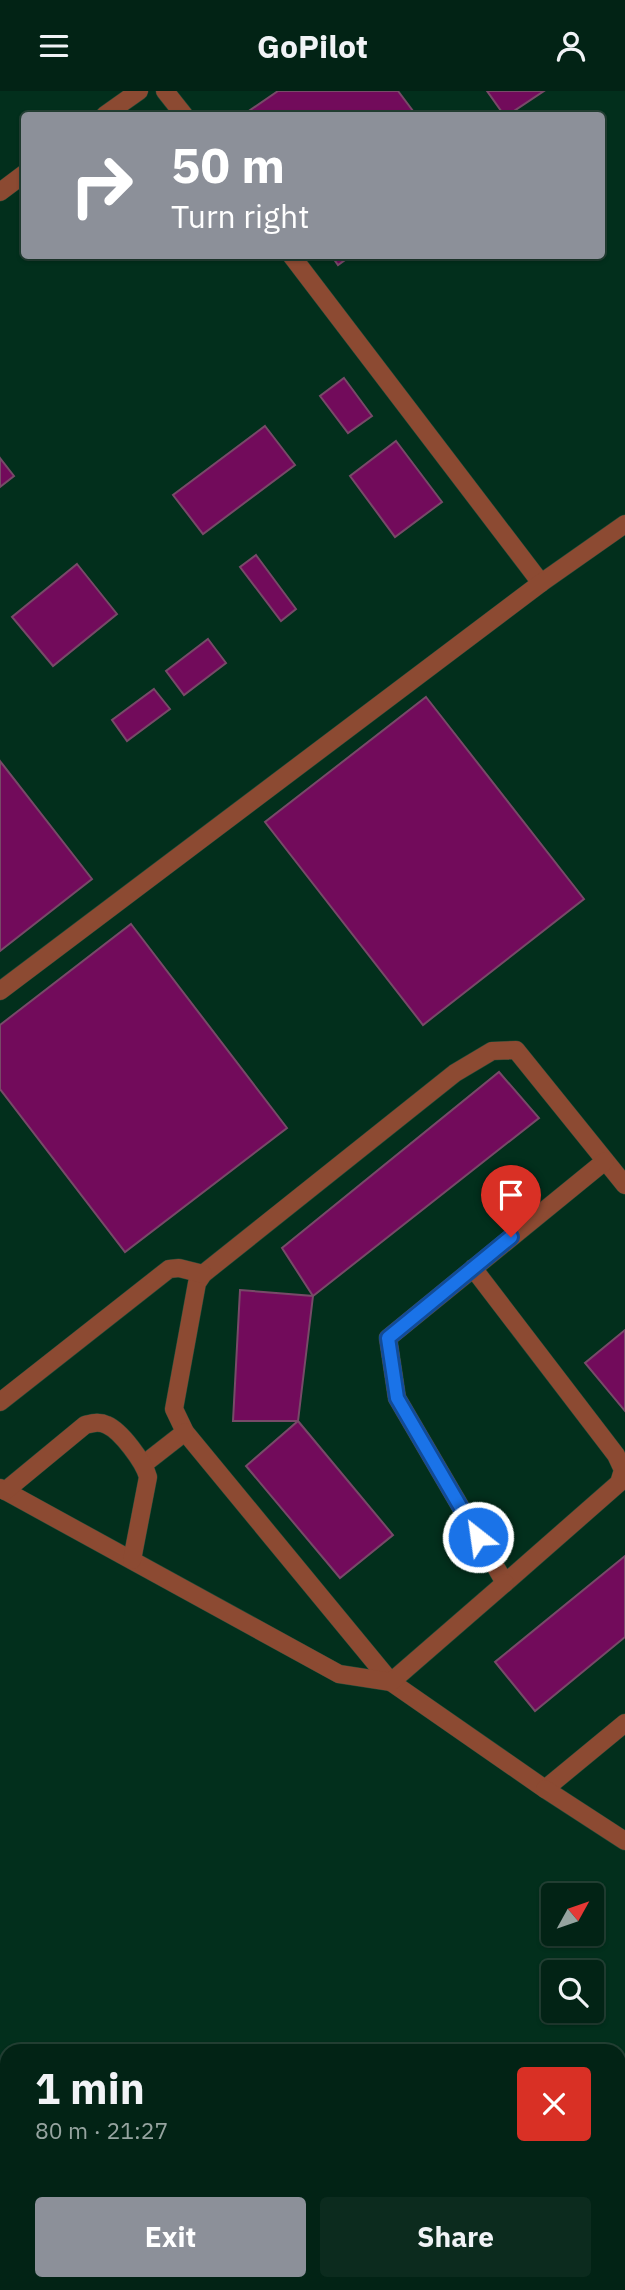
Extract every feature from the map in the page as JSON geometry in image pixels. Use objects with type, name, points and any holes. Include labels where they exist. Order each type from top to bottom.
[{"type":"lane","points":[[110,112],[139,91]]},
{"type":"lane","points":[[165,91],[182,112]]},
{"type":"lane","points":[[0,192],[21,176]]},
{"type":"lane","points":[[294,259],[541,583]]},
{"type":"lane","points":[[0,991],[541,583],[625,524]]},
{"type":"lane","points":[[625,1185],[516,1050],[492,1051],[455,1073],[203,1274],[197,1283],[174,1409],[185,1432],[391,1682],[625,1841]]},
{"type":"lane","points":[[505,1583],[397,1398],[388,1338],[605,1161]]},
{"type":"lane","points":[[0,1402],[169,1269],[179,1268],[203,1274]]},
{"type":"lane","points":[[132,1560],[148,1477],[144,1464],[110,1426],[97,1422],[85,1426],[3,1489],[339,1674],[391,1682],[620,1483],[623,1470],[616,1455],[473,1268]]},
{"type":"lane","points":[[144,1464],[185,1432]]},
{"type":"lane","points":[[545,1789],[625,1723]]},
{"type":"building","points":[[278,91],[398,91],[414,112],[247,112]]},
{"type":"building","points":[[487,91],[544,91],[512,112],[502,112]]},
{"type":"building","points":[[334,259],[346,259],[338,265]]},
{"type":"building","points":[[344,378],[372,416],[348,433],[320,396]]},
{"type":"building","points":[[265,426],[295,465],[203,534],[173,495]]},
{"type":"building","points":[[396,441],[442,502],[395,537],[350,476]]},
{"type":"building","points":[[0,458],[14,476],[0,487]]},
{"type":"building","points":[[256,555],[296,609],[281,621],[240,567]]},
{"type":"building","points":[[77,564],[117,614],[53,666],[12,617]]},
{"type":"building","points":[[208,639],[226,663],[184,695],[166,671]]},
{"type":"building","points":[[154,689],[170,709],[127,741],[112,720]]},
{"type":"building","points":[[426,697],[584,899],[423,1025],[265,822]]},
{"type":"building","points":[[0,761],[92,879],[0,951]]},
{"type":"building","points":[[131,924],[287,1128],[125,1252],[0,1089],[0,1025]]},
{"type":"building","points":[[499,1072],[539,1118],[313,1296],[282,1248]]},
{"type":"building","points":[[240,1290],[313,1296],[298,1421],[233,1421]]},
{"type":"building","points":[[625,1330],[625,1411],[585,1363]]},
{"type":"building","points":[[298,1421],[393,1535],[340,1578],[246,1466]]},
{"type":"building","points":[[625,1556],[625,1637],[535,1711],[495,1662]]},
{"type":"route","points":[[478,1537],[397,1398],[388,1338],[511,1237]]}]
